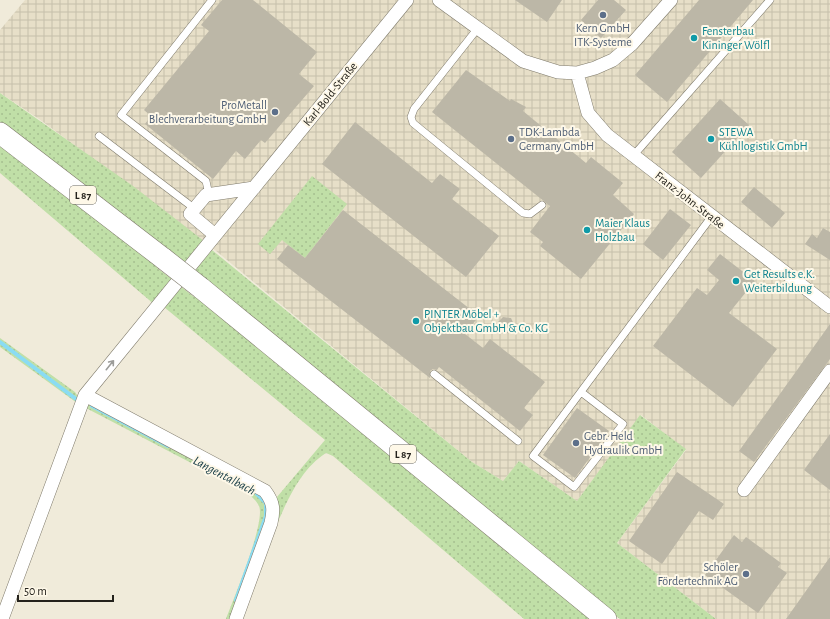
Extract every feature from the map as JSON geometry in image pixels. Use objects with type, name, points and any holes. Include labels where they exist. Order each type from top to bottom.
[{"type":"main road","name":"L 87","points":[[0,133],[112,217],[201,288],[606,619]]},
{"type":"street","name":"Karl-Bold-Straße","points":[[2,619],[85,395],[407,0]]},
{"type":"street","points":[[440,0],[523,62],[558,72],[577,72],[595,68],[613,60],[632,44],[672,0]]},
{"type":"street","name":"Franz-John-Straße","points":[[577,72],[588,113],[607,135],[830,307]]},
{"type":"street","points":[[215,235],[190,214],[206,196],[254,188]]},
{"type":"street","points":[[744,490],[830,371]]},
{"type":"street","points":[[85,395],[265,491],[272,501],[274,512],[271,524],[236,619]]},
{"type":"lane","points":[[209,195],[206,181],[121,115],[212,0]]},
{"type":"lane","points":[[633,156],[770,0]]},
{"type":"lane","points":[[478,28],[414,109],[411,117],[413,123],[523,213],[530,214],[542,205]]},
{"type":"lane","points":[[99,136],[195,209]]},
{"type":"lane","points":[[581,392],[623,424],[574,488],[533,456],[712,216]]},
{"type":"lane","points":[[434,374],[518,441]]},
{"type":"shaded area","points":[[25,0],[830,0],[830,619],[716,619],[617,543],[686,450],[641,415],[577,501],[519,461],[503,481],[472,462],[204,241],[39,119],[0,93],[0,30]]},
{"type":"green space","points":[[0,93],[133,186],[204,241],[187,264],[0,123]]},
{"type":"green space","points":[[0,142],[158,265],[157,268],[173,280],[155,305],[0,173]]},
{"type":"green space","points":[[312,176],[347,204],[305,258],[282,240],[270,254],[258,244]]},
{"type":"green space","points":[[212,250],[472,462],[503,481],[519,461],[577,501],[640,415],[686,449],[617,543],[716,619],[620,619],[559,571],[195,270]]},
{"type":"green space","points":[[180,286],[194,297],[195,296],[594,619],[524,619],[333,456],[326,453],[306,471],[298,482],[285,506],[269,542],[278,509],[277,497],[325,440],[164,307]]},
{"type":"green space","points":[[0,338],[75,392],[77,395],[77,403],[0,347]]},
{"type":"green space","points":[[90,403],[260,492],[271,510],[232,619],[226,619],[258,528],[260,515],[259,506],[251,496],[241,489],[86,408]]},
{"type":"building","points":[[222,0],[253,0],[317,52],[299,74],[314,86],[265,143],[261,140],[245,159],[236,151],[213,179],[145,124],[151,116],[144,110],[209,31],[201,25]]},
{"type":"building","points":[[515,0],[562,0],[547,22]]},
{"type":"building","name":"Kern GmbH ITK-Systeme","points":[[598,0],[614,0],[626,10],[601,38],[581,20]]},
{"type":"building","name":"Fensterbau Kininger Wölfl","points":[[699,0],[753,0],[667,102],[635,75]]},
{"type":"building","points":[[466,70],[510,101],[511,99],[526,107],[523,111],[586,163],[591,157],[623,183],[613,195],[634,214],[581,279],[540,246],[543,242],[530,232],[550,206],[432,112]]},
{"type":"building","name":"STEWA Kühllogistik GmbH","points":[[720,99],[749,125],[701,178],[672,152]]},
{"type":"building","points":[[355,122],[432,183],[440,174],[460,189],[452,199],[499,236],[466,277],[322,164]]},
{"type":"building","points":[[754,187],[785,213],[772,228],[741,202]]},
{"type":"building","points":[[670,209],[691,225],[663,260],[643,244]]},
{"type":"building","name":"PINTER Möbel + Objektbau GmbH & Co. KG","points":[[343,210],[479,316],[465,334],[483,348],[490,339],[545,382],[524,408],[533,415],[520,431],[439,367],[437,370],[433,369],[430,371],[430,378],[277,259],[288,245],[305,258]]},
{"type":"building","points":[[823,228],[830,232],[830,260],[805,244],[812,234],[817,238]]},
{"type":"building","points":[[720,254],[755,281],[729,313],[777,349],[733,407],[653,346],[697,288],[707,295],[719,280],[707,270]]},
{"type":"building","points":[[503,317],[511,318],[516,329],[508,333],[496,334],[498,322]]},
{"type":"building","points":[[830,324],[830,359],[754,462],[739,451]]},
{"type":"building","name":"Gebr. Held Hydraulik GmbH","points":[[577,408],[609,431],[575,478],[543,455]]},
{"type":"building","points":[[830,434],[830,490],[804,470]]},
{"type":"building","points":[[677,472],[724,504],[713,520],[699,511],[662,564],[629,541]]},
{"type":"building","name":"Schöler Fördertechnik AG","points":[[734,535],[742,542],[746,537],[781,563],[778,567],[787,573],[758,613],[705,575]]},
{"type":"building","points":[[830,557],[830,619],[786,619]]},
{"type":"waterway","name":"Langentalbach","points":[[0,342],[76,399]]},
{"type":"waterway","name":"Langentalbach","points":[[92,406],[168,446]]},
{"type":"waterway","name":"Langentalbach","points":[[236,600],[266,516],[266,503],[257,494]]},
{"type":"place","name":"Kern GmbH ITK-Systeme","points":[[603,15]]},
{"type":"place","name":"Fensterbau Kininger Wölfl","points":[[694,38]]},
{"type":"place","name":"ProMetall Blechverarbeitung GmbH","points":[[275,112]]},
{"type":"place","name":"TDK-Lambda Germany GmbH","points":[[511,139]]},
{"type":"place","name":"STEWA Kühllogistik GmbH","points":[[711,139]]},
{"type":"place","name":"Maier Klaus Holzbau","points":[[587,230]]},
{"type":"place","name":"Get Results e.K. Weiterbildung","points":[[736,281]]},
{"type":"place","name":"PINTER Möbel + Objektbau GmbH & Co. KG","points":[[416,321]]},
{"type":"place","name":"Gebr. Held Hydraulik GmbH","points":[[576,443]]},
{"type":"place","name":"Schöler Fördertechnik AG","points":[[746,574]]}]
